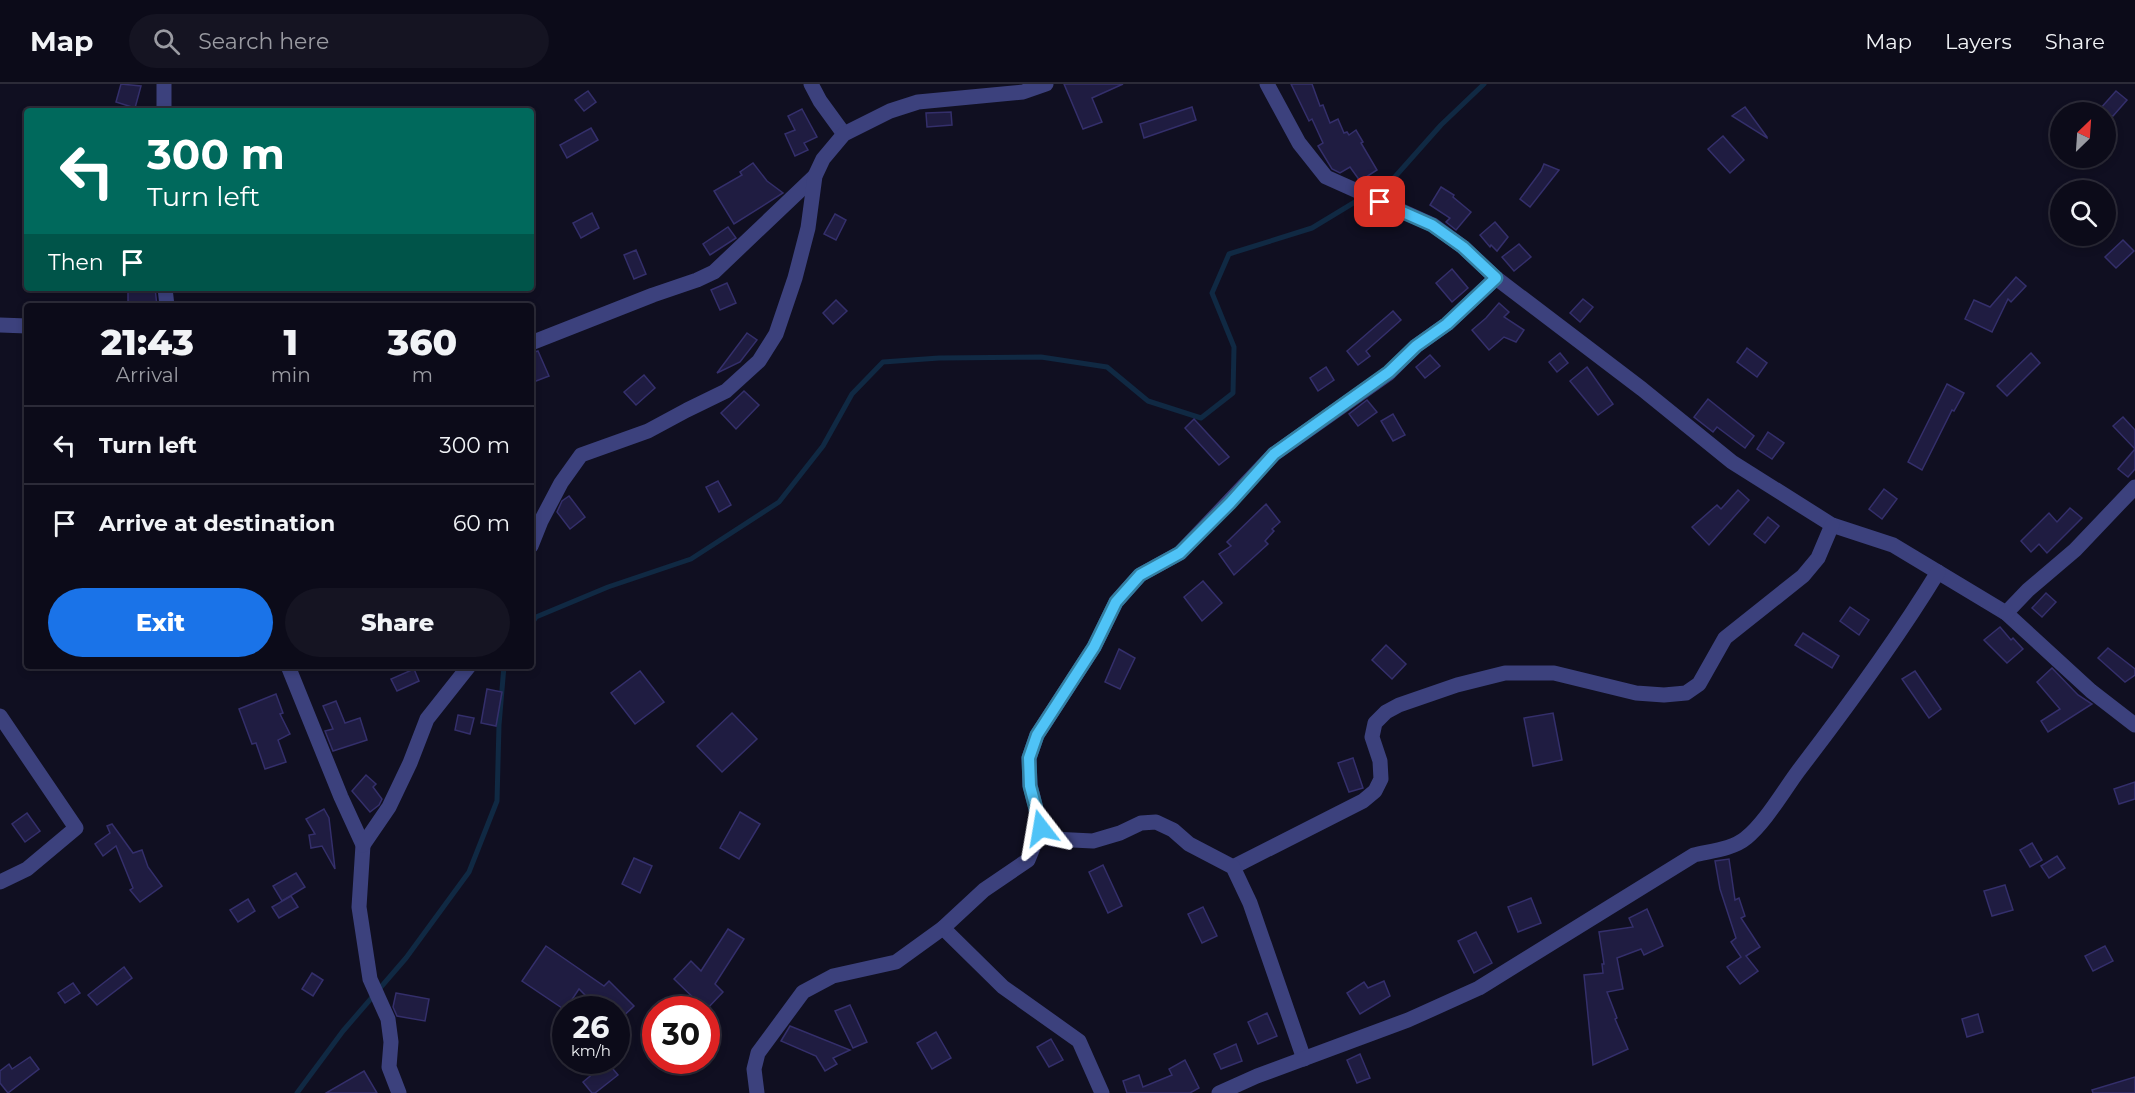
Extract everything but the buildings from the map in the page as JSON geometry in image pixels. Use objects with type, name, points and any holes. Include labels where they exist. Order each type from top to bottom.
[{"type":"street","points":[[164,84],[164,108]]},
{"type":"street","points":[[811,84],[820,101],[844,134]]},
{"type":"street","points":[[534,342],[714,272],[815,176],[824,159],[844,134],[890,111],[918,102],[1023,92],[1046,84]]},
{"type":"street","points":[[1267,84],[1299,143],[1326,177],[1432,225],[1463,247],[1496,278],[1642,389],[1732,462],[1832,525],[1893,545],[2006,613],[2091,691],[2135,725]]},
{"type":"street","points":[[534,537],[540,520],[561,483],[581,455],[648,431],[726,392],[759,361],[776,334],[795,278],[808,228],[815,176]]},
{"type":"street","points":[[1304,1059],[1250,903],[1233,867],[1189,844],[1173,830],[1156,822],[1141,823],[1120,833],[1093,841],[1052,838],[1041,828],[1030,786],[1029,758],[1037,735],[1094,647],[1116,602],[1140,575],[1180,553],[1230,503],[1274,454],[1389,372],[1416,346],[1447,324],[1496,278]]},
{"type":"street","points":[[0,325],[24,326]]},
{"type":"street","points":[[2006,613],[2028,590],[2075,550],[2135,487]]},
{"type":"street","points":[[1233,867],[1362,801],[1375,791],[1381,779],[1380,761],[1372,737],[1375,723],[1386,712],[1399,705],[1505,673],[1554,673],[1636,693],[1664,695],[1686,693],[1699,684],[1725,638],[1803,576],[1818,558],[1832,525]]},
{"type":"street","points":[[1219,1093],[1257,1076],[1408,1020],[1479,988],[1694,855],[1745,839],[1821,742],[1911,615],[1938,572]]},
{"type":"street","points":[[289,669],[363,845],[359,907],[370,979],[388,1019],[391,1042],[389,1066],[399,1093]]},
{"type":"street","points":[[363,845],[389,807],[410,763],[427,719],[467,669]]},
{"type":"street","points":[[0,716],[76,828],[27,869],[0,882]]},
{"type":"street","points":[[757,1093],[754,1069],[758,1053],[803,992],[833,976],[896,962],[943,928],[984,890],[1028,860],[1041,828]]},
{"type":"street","points":[[943,928],[1002,987],[1079,1041],[1102,1093]]},
{"type":"waterway","points":[[534,620],[536,617],[608,587],[691,559],[779,502],[823,446],[852,394],[883,362],[939,358],[1041,357],[1107,367],[1148,401],[1201,418],[1233,393],[1234,347],[1212,293],[1229,254],[1312,228],[1393,179],[1441,125],[1484,84]]},
{"type":"waterway","points":[[297,1093],[343,1031],[406,958],[469,872],[497,801],[499,725],[504,669]]},
{"type":"route","points":[[1041,828],[1030,786],[1029,758],[1037,735],[1094,647],[1116,602],[1140,575],[1180,553],[1230,503],[1274,454],[1389,372],[1416,346],[1447,324],[1496,278],[1463,247],[1432,225],[1380,202]]}]
